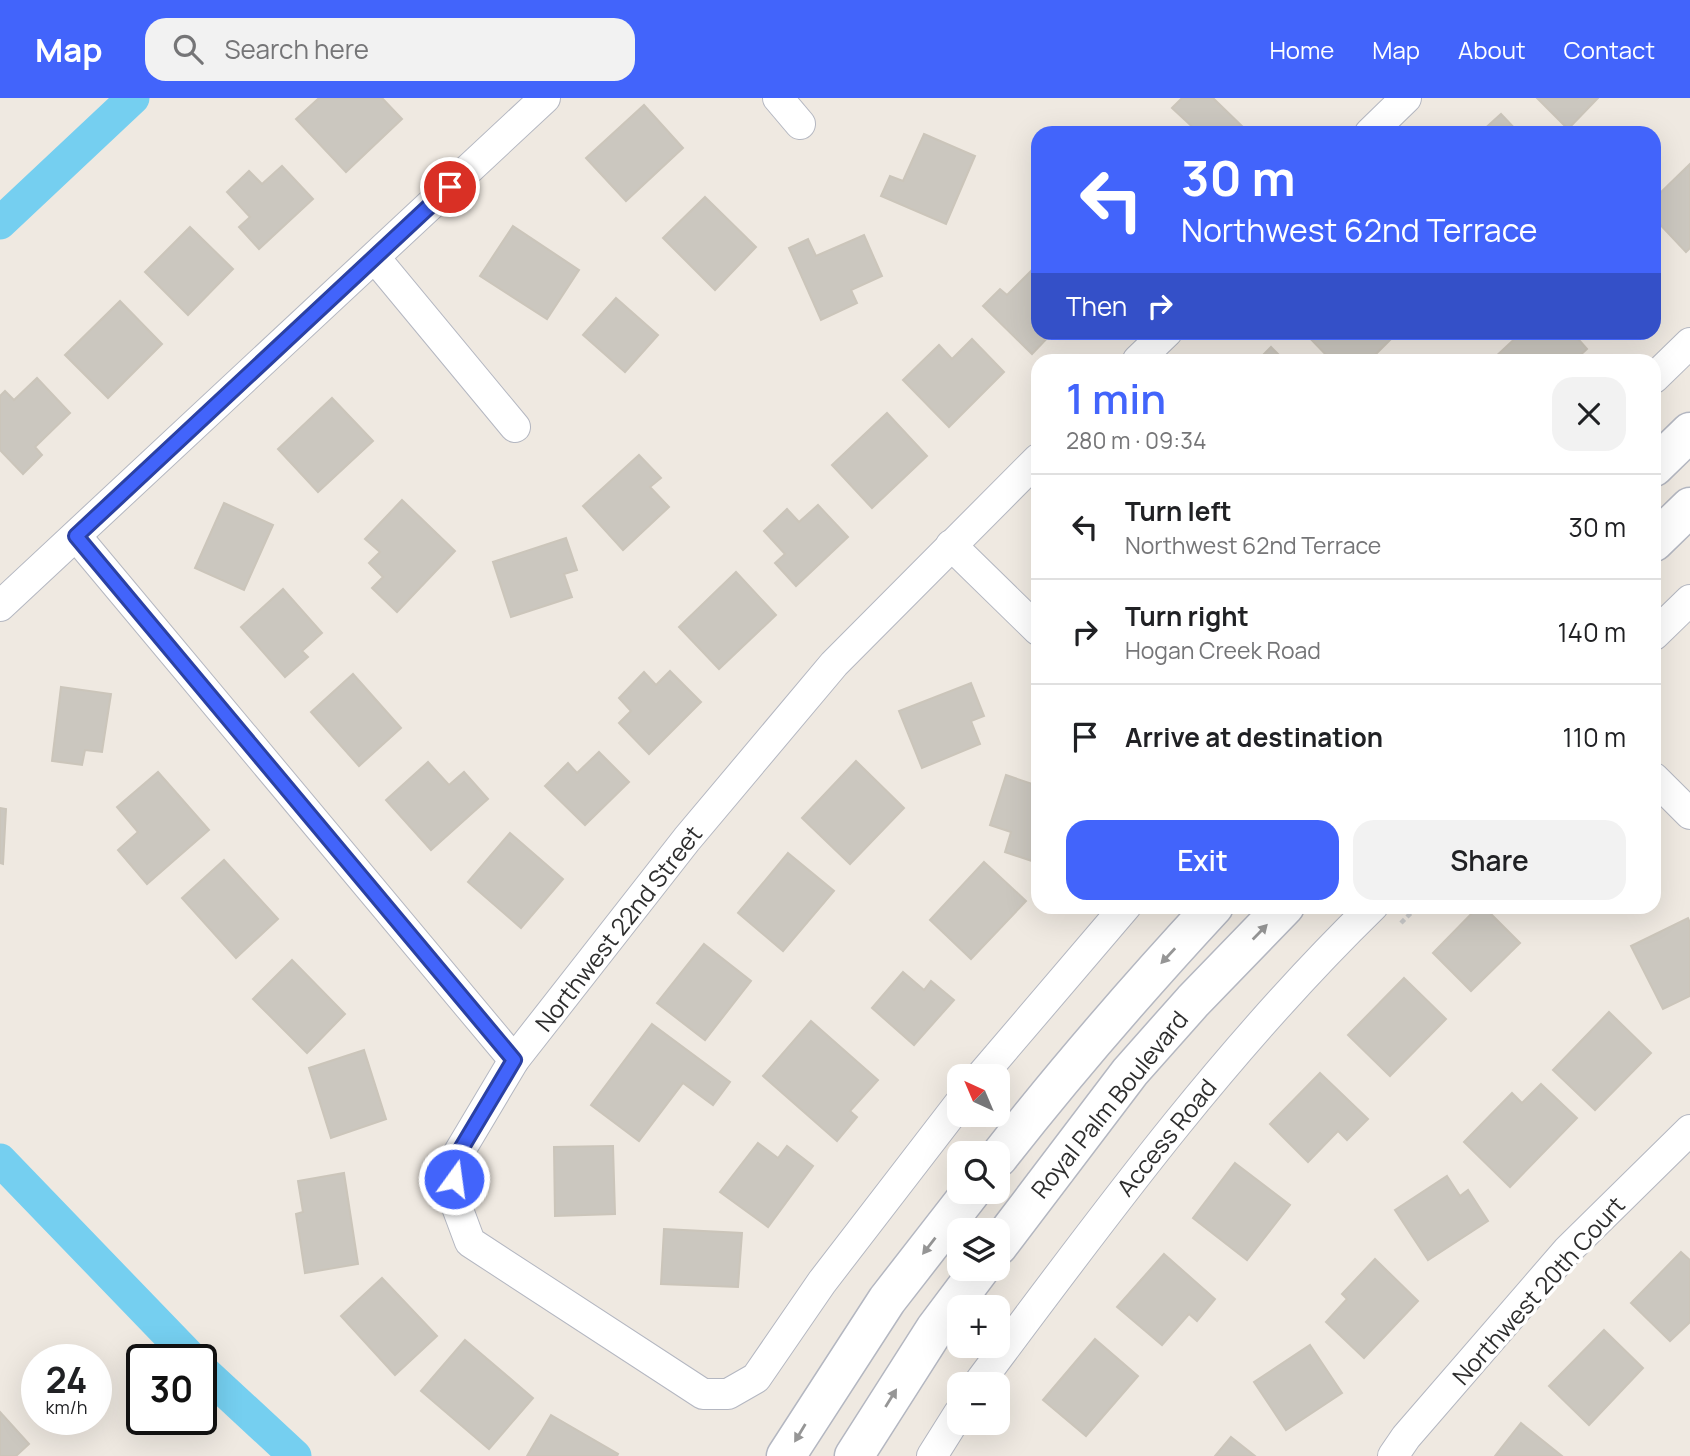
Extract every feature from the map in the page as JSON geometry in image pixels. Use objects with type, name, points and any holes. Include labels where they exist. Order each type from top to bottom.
[{"type":"main road","points":[[1661,460],[1690,432]]},
{"type":"main road","points":[[1661,535],[1690,507]]},
{"type":"main road","name":"Royal Palm Boulevard","points":[[1010,1142],[1149,976],[1207,914]]},
{"type":"main road","name":"Royal Palm Boulevard","points":[[1010,1230],[1130,1072],[1192,1001],[1277,914]]},
{"type":"main road","points":[[786,1456],[887,1300],[962,1204]]},
{"type":"main road","points":[[854,1456],[935,1329],[972,1281]]},
{"type":"street","points":[[0,606],[545,98]]},
{"type":"street","points":[[778,98],[800,124]]},
{"type":"street","points":[[1375,126],[1391,103]]},
{"type":"street","points":[[374,258],[515,427]]},
{"type":"street","points":[[1144,354],[1159,340]]},
{"type":"street","points":[[1661,371],[1690,343]]},
{"type":"street","name":"Northwest 22nd Street","points":[[947,1120],[822,1282],[756,1378],[728,1394],[703,1394],[470,1242],[454,1199],[455,1159],[514,1060],[687,839],[834,664],[1031,466]]},
{"type":"street","points":[[76,536],[514,1060]]},
{"type":"street","points":[[951,545],[1031,624]]},
{"type":"street","points":[[1661,628],[1690,600]]},
{"type":"street","points":[[1661,785],[1690,814]]},
{"type":"street","points":[[991,1064],[1119,914]]},
{"type":"street","name":"Access Road","points":[[987,1372],[1111,1206],[1225,1063],[1328,950],[1365,914]]},
{"type":"street","name":"Northwest 20th Court","points":[[1393,1456],[1406,1437],[1567,1251],[1690,1130]]},
{"type":"street","points":[[932,1456],[947,1432]]},
{"type":"building","points":[[319,98],[382,98],[402,119],[346,172],[296,119]]},
{"type":"building","points":[[1182,98],[1213,98],[1242,126],[1191,126],[1172,108]]},
{"type":"building","points":[[1537,98],[1598,98],[1571,126],[1565,126]]},
{"type":"building","points":[[644,105],[683,148],[626,201],[586,158]]},
{"type":"building","points":[[1501,114],[1512,126],[1488,126]]},
{"type":"building","points":[[924,134],[975,156],[946,224],[881,196],[890,176],[903,181]]},
{"type":"building","points":[[1690,164],[1690,248],[1686,252],[1661,225],[1661,192]]},
{"type":"building","points":[[282,166],[313,199],[259,249],[239,227],[250,217],[227,192],[249,171],[262,184]]},
{"type":"building","points":[[705,197],[756,247],[715,290],[663,238]]},
{"type":"building","points":[[513,226],[579,270],[547,319],[480,276]]},
{"type":"building","points":[[190,227],[233,269],[188,315],[145,272]]},
{"type":"building","points":[[864,235],[882,276],[851,290],[857,303],[821,320],[789,248],[808,239],[816,256]]},
{"type":"building","points":[[1031,271],[1031,340],[1045,340],[1032,354],[983,306],[1000,289],[1007,295]]},
{"type":"building","points":[[616,298],[658,335],[625,372],[583,335]]},
{"type":"building","points":[[120,301],[162,344],[108,398],[65,355]]},
{"type":"building","points":[[972,339],[1004,372],[949,427],[903,380],[939,345],[952,359]]},
{"type":"building","points":[[1312,340],[1390,340],[1376,354],[1325,354]]},
{"type":"building","points":[[1513,340],[1579,340],[1587,349],[1582,354],[1498,354]]},
{"type":"building","points":[[1271,347],[1278,354],[1264,354]]},
{"type":"building","points":[[37,378],[70,413],[35,447],[42,455],[23,474],[0,450],[0,396],[5,391],[14,400]]},
{"type":"building","points":[[332,398],[373,441],[318,492],[278,449]]},
{"type":"building","points":[[887,413],[927,456],[872,508],[832,465]]},
{"type":"building","points":[[639,455],[661,478],[650,487],[669,507],[623,550],[583,506]]},
{"type":"building","points":[[402,500],[455,551],[397,612],[372,588],[383,577],[369,563],[380,552],[365,539]]},
{"type":"building","points":[[224,503],[273,525],[244,590],[195,568]]},
{"type":"building","points":[[818,505],[848,537],[796,586],[775,563],[785,554],[764,531],[787,509],[799,522]]},
{"type":"building","points":[[566,538],[577,570],[564,574],[572,597],[511,617],[493,562]]},
{"type":"building","points":[[736,572],[776,615],[719,669],[679,627]]},
{"type":"building","points":[[283,589],[322,633],[302,651],[308,657],[285,677],[241,627]]},
{"type":"building","points":[[670,671],[701,702],[649,754],[619,723],[631,711],[619,698],[644,672],[656,685]]},
{"type":"building","points":[[353,674],[401,728],[359,766],[311,712]]},
{"type":"building","points":[[971,683],[984,716],[971,721],[980,744],[922,768],[899,711]]},
{"type":"building","points":[[61,687],[111,694],[102,752],[85,750],[82,765],[52,761]]},
{"type":"building","points":[[599,752],[629,782],[585,825],[545,786],[568,763],[577,773]]},
{"type":"building","points":[[856,761],[904,808],[850,864],[802,818]]},
{"type":"building","points":[[428,762],[449,785],[464,772],[488,799],[431,850],[386,800]]},
{"type":"building","points":[[158,772],[209,830],[147,884],[118,850],[138,832],[117,807]]},
{"type":"building","points":[[1006,775],[1031,784],[1031,861],[1005,852],[1011,832],[990,825]]},
{"type":"building","points":[[0,808],[6,809],[3,864],[0,863]]},
{"type":"building","points":[[510,833],[563,879],[521,928],[468,882]]},
{"type":"building","points":[[788,853],[834,891],[783,951],[738,913]]},
{"type":"building","points":[[224,860],[278,919],[236,958],[182,898]]},
{"type":"building","points":[[984,862],[1026,901],[971,959],[930,920]]},
{"type":"building","points":[[1471,914],[1491,914],[1520,943],[1471,991],[1433,953]]},
{"type":"building","points":[[1688,918],[1690,996],[1663,1009],[1631,946]]},
{"type":"building","points":[[704,944],[751,981],[705,1040],[657,1003]]},
{"type":"building","points":[[292,960],[345,1014],[307,1053],[253,999]]},
{"type":"building","points":[[903,972],[924,990],[931,981],[954,1000],[914,1045],[872,1008]]},
{"type":"building","points":[[1404,978],[1446,1019],[1390,1076],[1348,1035]]},
{"type":"building","points":[[1609,1012],[1651,1053],[1595,1110],[1553,1070]]},
{"type":"building","points":[[811,1021],[878,1080],[850,1111],[857,1117],[837,1141],[763,1076]]},
{"type":"building","points":[[652,1024],[730,1082],[713,1105],[683,1083],[639,1141],[591,1105]]},
{"type":"building","points":[[364,1050],[386,1119],[331,1138],[309,1068]]},
{"type":"building","points":[[1320,1073],[1368,1119],[1347,1140],[1338,1131],[1308,1162],[1270,1124]]},
{"type":"building","points":[[1541,1084],[1577,1118],[1510,1187],[1464,1142],[1512,1093],[1522,1103]]},
{"type":"building","points":[[758,1143],[778,1158],[787,1146],[813,1166],[768,1227],[720,1192]]},
{"type":"building","points":[[613,1146],[615,1214],[555,1216],[554,1147]]},
{"type":"building","points":[[1235,1163],[1290,1205],[1247,1260],[1193,1218]]},
{"type":"building","points":[[344,1173],[358,1264],[305,1273],[296,1214],[303,1212],[298,1181]]},
{"type":"building","points":[[1447,1176],[1460,1196],[1468,1190],[1488,1221],[1428,1260],[1395,1210]]},
{"type":"building","points":[[664,1229],[742,1233],[738,1287],[661,1284]]},
{"type":"building","points":[[1681,1252],[1690,1260],[1690,1322],[1670,1341],[1631,1303]]},
{"type":"building","points":[[1164,1254],[1215,1299],[1197,1321],[1189,1314],[1162,1345],[1117,1307]]},
{"type":"building","points":[[1375,1259],[1418,1301],[1364,1358],[1326,1322],[1347,1299],[1342,1294]]},
{"type":"building","points":[[382,1278],[437,1336],[395,1375],[341,1316]]},
{"type":"building","points":[[1604,1330],[1643,1368],[1589,1425],[1549,1386]]},
{"type":"building","points":[[1095,1339],[1138,1376],[1086,1436],[1043,1400]]},
{"type":"building","points":[[465,1340],[533,1398],[489,1449],[421,1391]]},
{"type":"building","points":[[1310,1345],[1342,1393],[1286,1430],[1254,1382]]},
{"type":"building","points":[[0,1412],[29,1444],[16,1456],[0,1456]]},
{"type":"building","points":[[551,1415],[618,1454],[617,1456],[527,1456]]},
{"type":"building","points":[[1521,1423],[1562,1456],[1495,1456]]},
{"type":"building","points":[[1231,1437],[1255,1456],[1215,1456]]},
{"type":"waterway","points":[[0,223],[133,98]]},
{"type":"waterway","points":[[0,1160],[178,1344]]},
{"type":"waterway","points":[[217,1384],[295,1456]]},
{"type":"route","points":[[450,187],[76,536],[514,1060],[455,1159],[454,1179]]}]
